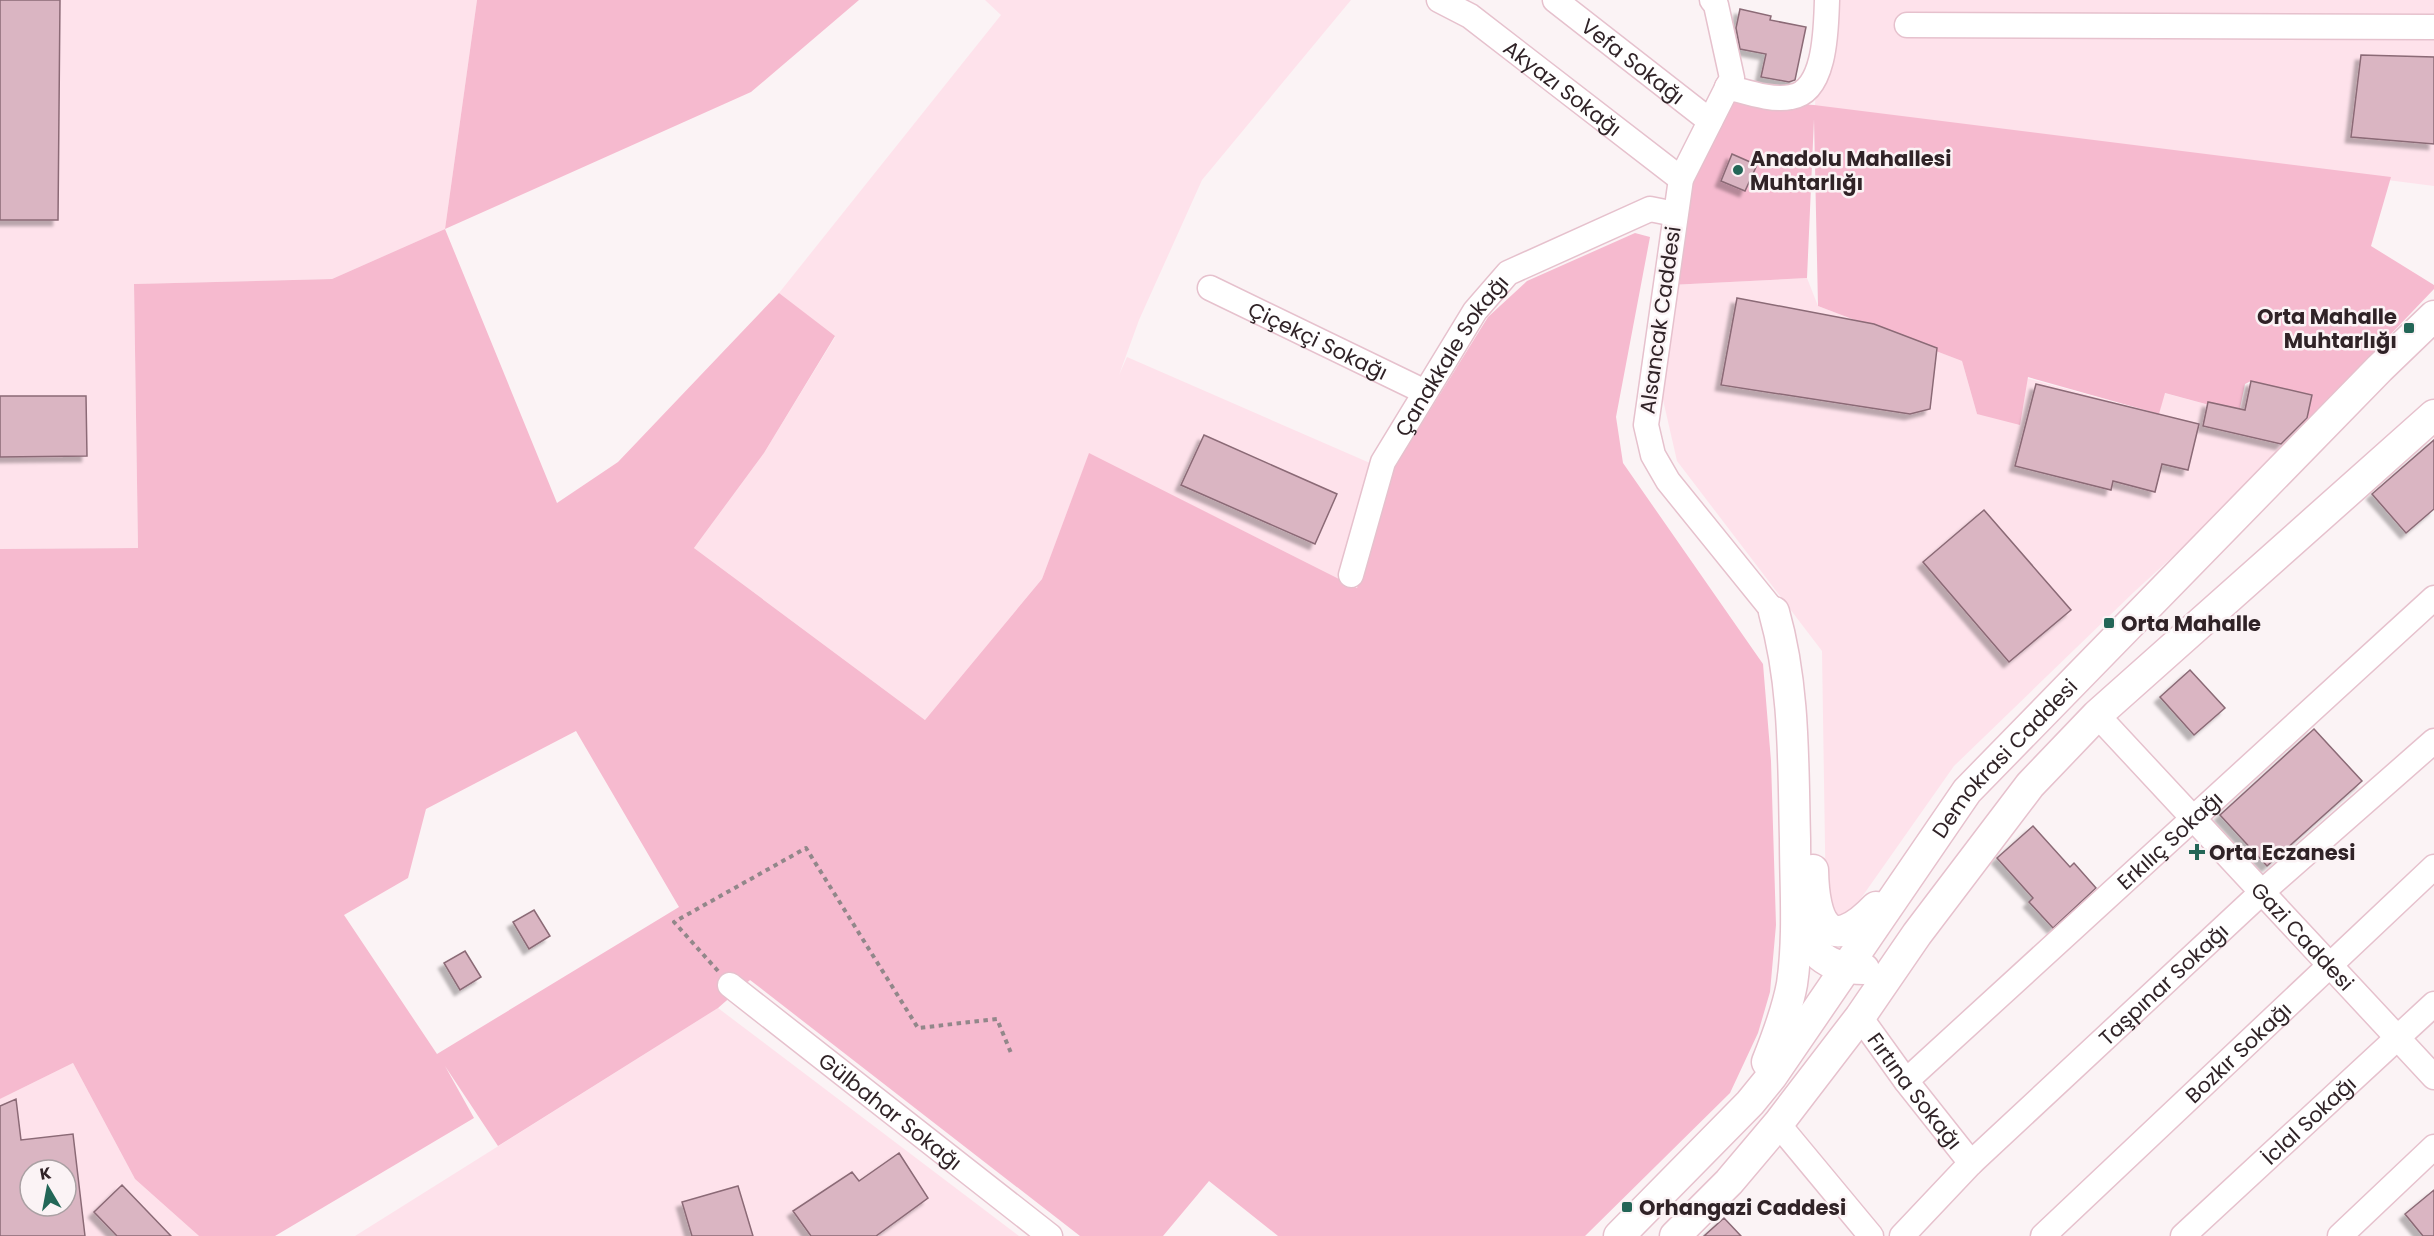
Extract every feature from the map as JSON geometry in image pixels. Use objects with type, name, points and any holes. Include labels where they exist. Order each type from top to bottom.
[{"type":"main road","name":"Demokrasi Caddesi","points":[[1619,1236],[1750,1102],[1772,1076],[1967,791],[2380,368],[2434,316]]},
{"type":"main road","name":"Demokrasi Caddesi","points":[[1677,1235],[1729,1182],[1778,1124],[1860,1017],[1900,959],[2030,785],[2097,715],[2434,415]]},
{"type":"main road","points":[[1774,612],[1794,642],[1804,672],[1814,894],[1819,918],[1826,926],[1835,930],[1847,931],[1859,925],[1916,866]]},
{"type":"main road","points":[[1750,1102],[1777,1038],[1789,996],[1795,953],[1791,707],[1787,668],[1774,612]]},
{"type":"main road","points":[[2034,723],[2058,709],[2072,705],[2087,708],[2097,715]]},
{"type":"main road","points":[[1796,905],[1805,938],[1813,951],[1828,962],[1862,970],[1883,967],[1900,959]]},
{"type":"street","name":"Akyazı Sokağı","points":[[1439,0],[1470,16],[1681,179]]},
{"type":"street","name":"Vefa Sokağı","points":[[1555,0],[1710,121]]},
{"type":"street","name":"Alsancak Caddesi","points":[[1712,0],[1716,5],[1732,78],[1681,179],[1646,425],[1653,455],[1668,481],[1774,612]]},
{"type":"street","points":[[1727,87],[1754,94],[1790,98],[1811,87],[1819,70],[1827,0]]},
{"type":"street","points":[[1907,25],[2434,27]]},
{"type":"street","name":"Çanakkale Sokağı","points":[[1351,575],[1383,462],[1475,311],[1508,273],[1650,209],[1675,214]]},
{"type":"street","name":"Çiçekçi Sokağı","points":[[1210,288],[1425,392]]},
{"type":"street","name":"Erkılıç Sokağı","points":[[1906,1081],[2434,598]]},
{"type":"street","name":"Gazi Caddesi","points":[[2097,715],[2434,1077]]},
{"type":"street","name":"Taşpınar Sokağı","points":[[1902,1236],[1971,1163],[2262,892],[2434,741]]},
{"type":"street","name":"Bozkır Sokağı","points":[[2043,1236],[2434,867]]},
{"type":"street","name":"Gülbahar Sokağı","points":[[730,985],[1050,1236]]},
{"type":"street","name":"İclal Sokağı","points":[[2183,1236],[2434,1004]]},
{"type":"street","name":"Fırtına Sokağı","points":[[1860,1017],[1906,1081],[1971,1163]]},
{"type":"street","points":[[1778,1124],[1871,1236]]},
{"type":"street","points":[[2340,1236],[2434,1147]]},
{"type":"path","points":[[730,985],[674,922],[806,848],[918,1028],[997,1018],[1011,1053]]},
{"type":"shaded area","points":[[0,0],[477,0],[445,229],[332,279],[134,284],[138,548],[0,549]]},
{"type":"shaded area","points":[[477,0],[859,0],[751,92],[445,229]]},
{"type":"shaded area","points":[[985,0],[1351,0],[1202,180],[1139,320],[1119,375],[1127,357],[1370,463],[1339,579],[1089,454],[1042,579],[925,720],[694,548],[764,453],[835,337],[779,293],[1001,15]]},
{"type":"shaded area","points":[[1818,0],[2434,0],[2434,186],[1815,107]]},
{"type":"shaded area","points":[[1732,100],[1814,105],[2391,177],[2371,246],[2434,285],[2434,289],[2301,428],[2312,395],[2251,381],[2245,384],[2239,413],[2165,393],[2159,414],[2028,377],[2020,425],[1977,414],[1962,361],[1818,306],[1814,119],[1807,278],[1670,285],[1692,180]]},
{"type":"shaded area","points":[[445,229],[557,503],[618,462],[779,293],[835,336],[764,453],[694,548],[925,720],[1042,579],[1089,453],[1357,588],[1394,468],[1488,317],[1527,281],[1635,233],[1650,237],[1616,417],[1623,463],[1763,664],[1771,761],[1776,925],[1770,992],[1758,1033],[1730,1093],[1585,1236],[1278,1236],[1209,1181],[1163,1236],[1080,1236],[750,980],[718,1008],[498,1146],[445,1066],[474,1118],[275,1236],[199,1236],[135,1179],[73,1063],[0,1099],[0,549],[138,548],[134,284],[332,279]],"holes":[[[576,731],[679,907],[437,1054],[344,915],[408,878],[426,809]]]},
{"type":"shaded area","points":[[1807,278],[1818,306],[1962,361],[1977,414],[2026,378],[2159,414],[2164,393],[2239,413],[2247,384],[2312,395],[2305,425],[2193,538],[1954,766],[1845,921],[1826,911],[1822,651],[1677,461],[1661,391],[1670,285]]},
{"type":"shaded area","points":[[718,1008],[1019,1236],[355,1236]]},
{"type":"shaded area","points":[[73,1063],[135,1179],[199,1236],[0,1236],[0,1099]]},
{"type":"building","points":[[0,0],[60,0],[58,220],[0,220]]},
{"type":"building","points":[[1740,9],[1771,16],[1770,20],[1806,27],[1795,80],[1789,82],[1761,77],[1766,54],[1740,49],[1736,28]]},
{"type":"building","points":[[2361,55],[2434,57],[2434,144],[2351,137]]},
{"type":"building","points":[[1732,154],[1757,165],[1745,191],[1721,181]]},
{"type":"building","points":[[1737,298],[1874,324],[1937,348],[1930,409],[1910,414],[1721,385]]},
{"type":"building","points":[[2251,381],[2312,395],[2307,418],[2281,444],[2203,426],[2208,402],[2245,410]]},
{"type":"building","points":[[2036,384],[2199,424],[2188,470],[2162,464],[2155,492],[2113,481],[2111,490],[2015,466]]},
{"type":"building","points":[[0,396],[86,396],[87,456],[0,457]]},
{"type":"building","points":[[1204,435],[1337,494],[1315,544],[1181,485]]},
{"type":"building","points":[[2434,440],[2434,509],[2406,533],[2372,494]]},
{"type":"building","points":[[1984,510],[2071,610],[2009,662],[1923,562]]},
{"type":"building","points":[[2190,670],[2225,708],[2194,735],[2160,697]]},
{"type":"building","points":[[2314,729],[2362,781],[2267,866],[2220,815]]},
{"type":"building","points":[[2033,826],[2070,867],[2074,863],[2096,888],[2053,928],[2029,902],[2033,898],[1997,858]]},
{"type":"building","points":[[534,910],[550,936],[529,949],[513,922]]},
{"type":"building","points":[[465,951],[481,977],[460,990],[444,963]]},
{"type":"building","points":[[16,1099],[21,1140],[73,1134],[76,1158],[18,1158],[18,1218],[78,1218],[78,1176],[85,1236],[0,1236],[0,1106]]},
{"type":"building","points":[[899,1153],[928,1198],[876,1236],[811,1236],[793,1211],[852,1172],[859,1181]]},
{"type":"building","points":[[122,1185],[171,1236],[117,1236],[94,1212]]},
{"type":"building","points":[[738,1186],[753,1236],[692,1236],[682,1202]]},
{"type":"building","points":[[2434,1190],[2434,1236],[2423,1236],[2405,1214]]},
{"type":"building","points":[[1724,1218],[1741,1236],[1704,1236]]},
{"type":"place","name":"Anadolu Mahallesi Muhtarlığı","points":[[1738,170]]},
{"type":"place","name":"Orta Mahalle Muhtarlığı","points":[[2409,328]]},
{"type":"place","name":"Orta Mahalle","points":[[2109,623]]},
{"type":"place","name":"Orta Eczanesi","points":[[2197,852]]},
{"type":"place","name":"Orhangazi Caddesi","points":[[1627,1207]]}]
